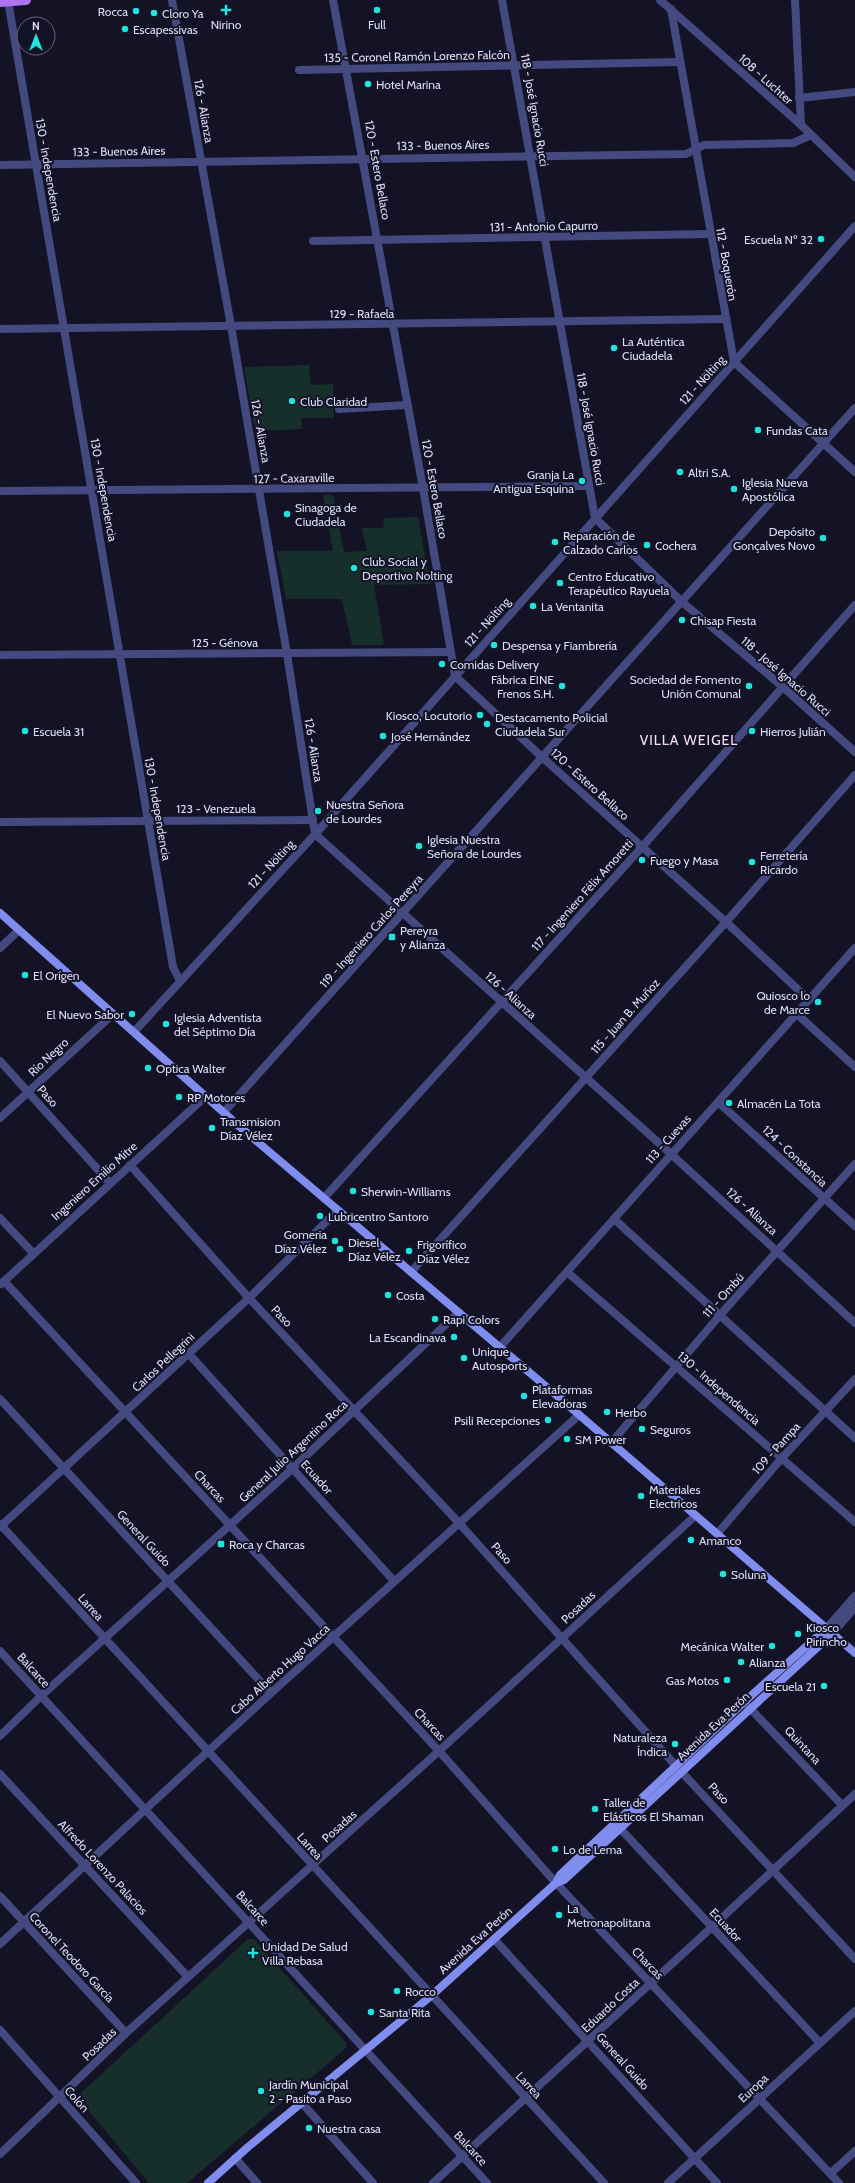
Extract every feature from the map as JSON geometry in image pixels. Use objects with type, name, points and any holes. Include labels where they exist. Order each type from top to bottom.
[{"type":"main road","points":[[4,2],[26,0]]},
{"type":"main road","points":[[0,913],[224,1112],[500,1347],[855,1654]]},
{"type":"main road","name":"Avenida Eva Perón","points":[[208,2183],[235,2158],[367,2051],[431,1996],[556,1883],[560,1875],[618,1826],[748,1704],[830,1631]]},
{"type":"street","name":"126 - Alianza","points":[[172,0],[231,326],[287,654],[315,834],[671,1154],[855,1323]]},
{"type":"street","name":"120 - Estero Bellaco","points":[[333,0],[348,69],[455,676],[543,758],[726,922],[809,1000]]},
{"type":"street","name":"118 - José Ignacio Rucci","points":[[502,0],[561,321],[595,518],[681,601],[783,687],[855,752]]},
{"type":"street","name":"108 - Luchter","points":[[660,0],[801,125],[855,177]]},
{"type":"street","points":[[795,0],[801,125]]},
{"type":"street","name":"130 - Independencia","points":[[4,2],[36,165],[173,967],[180,981]]},
{"type":"street","name":"112 - Boquerón","points":[[671,9],[725,320],[734,362]]},
{"type":"street","name":"135 - Coronel Ramón Lorenzo Falcón","points":[[299,70],[514,67],[679,62]]},
{"type":"street","points":[[799,98],[855,92]]},
{"type":"street","name":"133 - Buenos Aires","points":[[0,165],[686,154],[704,145],[793,143],[811,135]]},
{"type":"street","name":"121 - Nölting","points":[[134,1032],[315,834],[855,226]]},
{"type":"street","name":"131 - Antonio Capurro","points":[[313,241],[546,239],[710,234]]},
{"type":"street","name":"129 - Rafaela","points":[[0,329],[64,330],[561,321],[725,320]]},
{"type":"street","points":[[734,362],[855,472]]},
{"type":"street","points":[[339,409],[408,405]]},
{"type":"street","name":"119 - Ingeniero Carlos Pereyra","points":[[224,1112],[543,758],[681,601],[855,408]]},
{"type":"street","name":"127 - Caxaraville","points":[[0,491],[589,486]]},
{"type":"street","name":"117 - Ingeniero Félix Amoretti","points":[[324,1198],[642,847],[855,605]]},
{"type":"street","name":"125 - Génova","points":[[0,655],[450,652]]},
{"type":"street","name":"115 - Juan B. Muñoz","points":[[411,1272],[726,922],[855,775]]},
{"type":"street","name":"123 - Venezuela","points":[[0,822],[313,820]]},
{"type":"street","points":[[0,948],[19,930]]},
{"type":"street","name":"113 - Cuevas","points":[[500,1347],[855,948]]},
{"type":"street","name":"Río Negro","points":[[0,1118],[113,1014]]},
{"type":"street","points":[[797,1014],[855,1067]]},
{"type":"street","name":"Paso","points":[[0,1061],[110,1183]]},
{"type":"street","name":"Ingeniero Emilio Mitre","points":[[2,1282],[206,1096]]},
{"type":"street","name":"124 - Constancia","points":[[718,1102],[855,1226]]},
{"type":"street","name":"111 - Ombú","points":[[611,1443],[721,1314],[855,1164]]},
{"type":"street","name":"Paso","points":[[130,1165],[249,1298],[459,1523],[679,1769],[774,1869],[855,1959]]},
{"type":"street","name":"Carlos Pellegrini","points":[[1,1526],[126,1413],[249,1298],[338,1210]]},
{"type":"street","points":[[0,1218],[33,1253]]},
{"type":"street","points":[[614,1219],[721,1314],[855,1438]]},
{"type":"street","name":"130 - Independencia","points":[[567,1272],[855,1522]]},
{"type":"street","name":"Charcas","points":[[2,1282],[126,1413],[439,1751],[556,1883],[839,2183]]},
{"type":"street","name":"General Julio Argentino Roca","points":[[0,1736],[41,1696],[105,1640],[293,1468],[458,1312]]},
{"type":"street","name":"Ecuador","points":[[189,1354],[394,1581]]},
{"type":"street","name":"109 - Pampa","points":[[717,1534],[781,1459],[855,1379]]},
{"type":"street","name":"General Guido","points":[[0,1399],[271,1693]]},
{"type":"street","name":"Cabo Alberto Hugo Vacca","points":[[0,1944],[271,1693],[579,1415]]},
{"type":"street","name":"Posadas","points":[[0,2154],[126,2033],[439,1751],[695,1516]]},
{"type":"street","name":"Larrea","points":[[1,1526],[604,2183]]},
{"type":"street","points":[[830,1631],[855,1596]]},
{"type":"street","points":[[830,1631],[855,1607]]},
{"type":"street","name":"Balcarce","points":[[0,1651],[250,1922],[487,2183]]},
{"type":"street","name":"Quintana","points":[[748,1704],[842,1805]]},
{"type":"street","name":"Alfredo Lorenzo Palacios","points":[[0,1774],[85,1864],[188,1977]]},
{"type":"street","name":"Eduardo Costa","points":[[433,2183],[589,2041],[855,1794]]},
{"type":"street","name":"Ecuador","points":[[618,1826],[820,2043]]},
{"type":"street","name":"Coronel Teodoro García","points":[[0,1896],[126,2033]]},
{"type":"street","name":"General Guido","points":[[494,1939],[589,2041],[717,2183]]},
{"type":"street","name":"Europa","points":[[668,2183],[855,2011]]},
{"type":"street","name":"Colón","points":[[0,2030],[136,2183]]},
{"type":"street","points":[[302,2104],[373,2183]]},
{"type":"street","points":[[830,2174],[855,2151]]},
{"type":"street","points":[[235,2158],[257,2183]]},
{"type":"green space","name":"Club Claridad","points":[[309,365],[311,385],[333,384],[334,418],[301,418],[302,429],[255,431],[244,367]]},
{"type":"green space","name":"Club Social y Deportivo Nolting","points":[[323,495],[333,495],[344,552],[367,551],[362,528],[384,528],[383,518],[418,517],[430,584],[374,585],[384,645],[352,645],[342,599],[286,599],[277,551],[333,551]]},
{"type":"green space","points":[[248,1939],[254,1939],[347,2044],[346,2048],[187,2183],[149,2183],[79,2099],[80,2094]]},
{"type":"place","name":"Nirino","points":[[226,10]]},
{"type":"place","name":"Full","points":[[377,10]]},
{"type":"place","name":"Rocca","points":[[136,11]]},
{"type":"place","name":"Cloro Ya","points":[[154,13]]},
{"type":"place","name":"Escapessivas","points":[[125,29]]},
{"type":"place","name":"Hotel Marina","points":[[368,84]]},
{"type":"place","name":"Escuela Nº 32","points":[[821,239]]},
{"type":"place","name":"La Auténtica Ciudadela","points":[[614,348]]},
{"type":"place","name":"Club Claridad","points":[[292,401]]},
{"type":"place","name":"Fundas Cata","points":[[758,430]]},
{"type":"place","name":"Altri S.A.","points":[[680,472]]},
{"type":"place","name":"Granja La Antigua Esquina","points":[[582,481]]},
{"type":"place","name":"Iglesia Nueva Apostólica","points":[[734,489]]},
{"type":"place","name":"Sinagoga de Ciudadela","points":[[287,514]]},
{"type":"place","name":"Depósito Gonçalves Novo","points":[[823,538]]},
{"type":"place","name":"Reparación de Calzado Carlos","points":[[555,542]]},
{"type":"place","name":"Cochera","points":[[647,545]]},
{"type":"place","name":"Club Social y Deportivo Nolting","points":[[354,568]]},
{"type":"place","name":"Centro Educativo Terapéutico Rayuela","points":[[560,583]]},
{"type":"place","name":"La Ventanita","points":[[533,606]]},
{"type":"place","name":"Chisap Fiesta","points":[[682,620]]},
{"type":"place","name":"Despensa y Fiambrería","points":[[494,645]]},
{"type":"place","name":"Comidas Delivery","points":[[442,664]]},
{"type":"place","name":"Fábrica EINE Frenos S.H.","points":[[562,686]]},
{"type":"place","name":"Sociedad de Fomento Unión Comunal","points":[[749,686]]},
{"type":"place","name":"Kiosco, Locutorio","points":[[480,715]]},
{"type":"place","name":"Destacamento Policial Ciudadela Sur","points":[[487,724]]},
{"type":"place","name":"Escuela 31","points":[[25,731]]},
{"type":"place","name":"Hierros Julián","points":[[752,731]]},
{"type":"place","name":"José Hernández","points":[[383,736]]},
{"type":"place","name":"Nuestra Señora de Lourdes","points":[[318,811]]},
{"type":"place","name":"Iglesia Nuestra Señora de Lourdes","points":[[419,846]]},
{"type":"place","name":"Fuego y Masa","points":[[642,860]]},
{"type":"place","name":"Ferretería Ricardo","points":[[752,862]]},
{"type":"place","name":"Pereyra y Alianza","points":[[392,937]]},
{"type":"place","name":"El Orígen","points":[[25,975]]},
{"type":"place","name":"Quiosco lo de Marce","points":[[818,1002]]},
{"type":"place","name":"El Nuevo Sabor","points":[[132,1014]]},
{"type":"place","name":"Iglesia Adventista del Séptimo Día","points":[[166,1024]]},
{"type":"place","name":"Optica Walter","points":[[148,1068]]},
{"type":"place","name":"RP Motores","points":[[179,1097]]},
{"type":"place","name":"Almacén La Tota","points":[[729,1103]]},
{"type":"place","name":"Transmision Díaz Vélez","points":[[212,1128]]},
{"type":"place","name":"Sherwin-Williams","points":[[353,1191]]},
{"type":"place","name":"Lubricentro Santoro","points":[[320,1216]]},
{"type":"place","name":"Gomeria Díaz Vélez","points":[[335,1241]]},
{"type":"place","name":"Diesel Díaz Vélez","points":[[340,1249]]},
{"type":"place","name":"Frigorífico Díaz Vélez","points":[[409,1251]]},
{"type":"place","name":"Costa","points":[[388,1295]]},
{"type":"place","name":"Rapi Colors","points":[[435,1319]]},
{"type":"place","name":"La Escandinava","points":[[454,1337]]},
{"type":"place","name":"Unique Autosports","points":[[464,1358]]},
{"type":"place","name":"Plataformas Elevadoras","points":[[524,1396]]},
{"type":"place","name":"Herbo","points":[[607,1412]]},
{"type":"place","name":"Psili Recepciones","points":[[548,1420]]},
{"type":"place","name":"Seguros","points":[[642,1429]]},
{"type":"place","name":"SM Power","points":[[567,1439]]},
{"type":"place","name":"Materiales Electricos","points":[[641,1496]]},
{"type":"place","name":"Amanco","points":[[691,1540]]},
{"type":"place","name":"Roca y Charcas","points":[[221,1544]]},
{"type":"place","name":"Soluna","points":[[723,1574]]},
{"type":"place","name":"Kiosco Pirincho","points":[[798,1634]]},
{"type":"place","name":"Mecánica Walter","points":[[772,1646]]},
{"type":"place","name":"Alianza","points":[[741,1662]]},
{"type":"place","name":"Gas Motos","points":[[727,1680]]},
{"type":"place","name":"Escuela 21","points":[[824,1686]]},
{"type":"place","name":"Naturaleza Índica","points":[[675,1744]]},
{"type":"place","name":"Taller de Elásticos El Shaman","points":[[595,1809]]},
{"type":"place","name":"Lo de Lema","points":[[555,1849]]},
{"type":"place","name":"La Metronapolitana","points":[[559,1915]]},
{"type":"place","name":"Unidad De Salud Villa Rebasa","points":[[253,1953]]},
{"type":"place","name":"Rocco","points":[[397,1991]]},
{"type":"place","name":"Santa Rita","points":[[371,2012]]},
{"type":"place","name":"Jardín Municipal 2 - Pasito a Paso","points":[[261,2091]]},
{"type":"place","name":"Nuestra casa","points":[[309,2128]]},
{"type":"district","name":"VILLA WEIGEL","points":[[689,740]]}]
